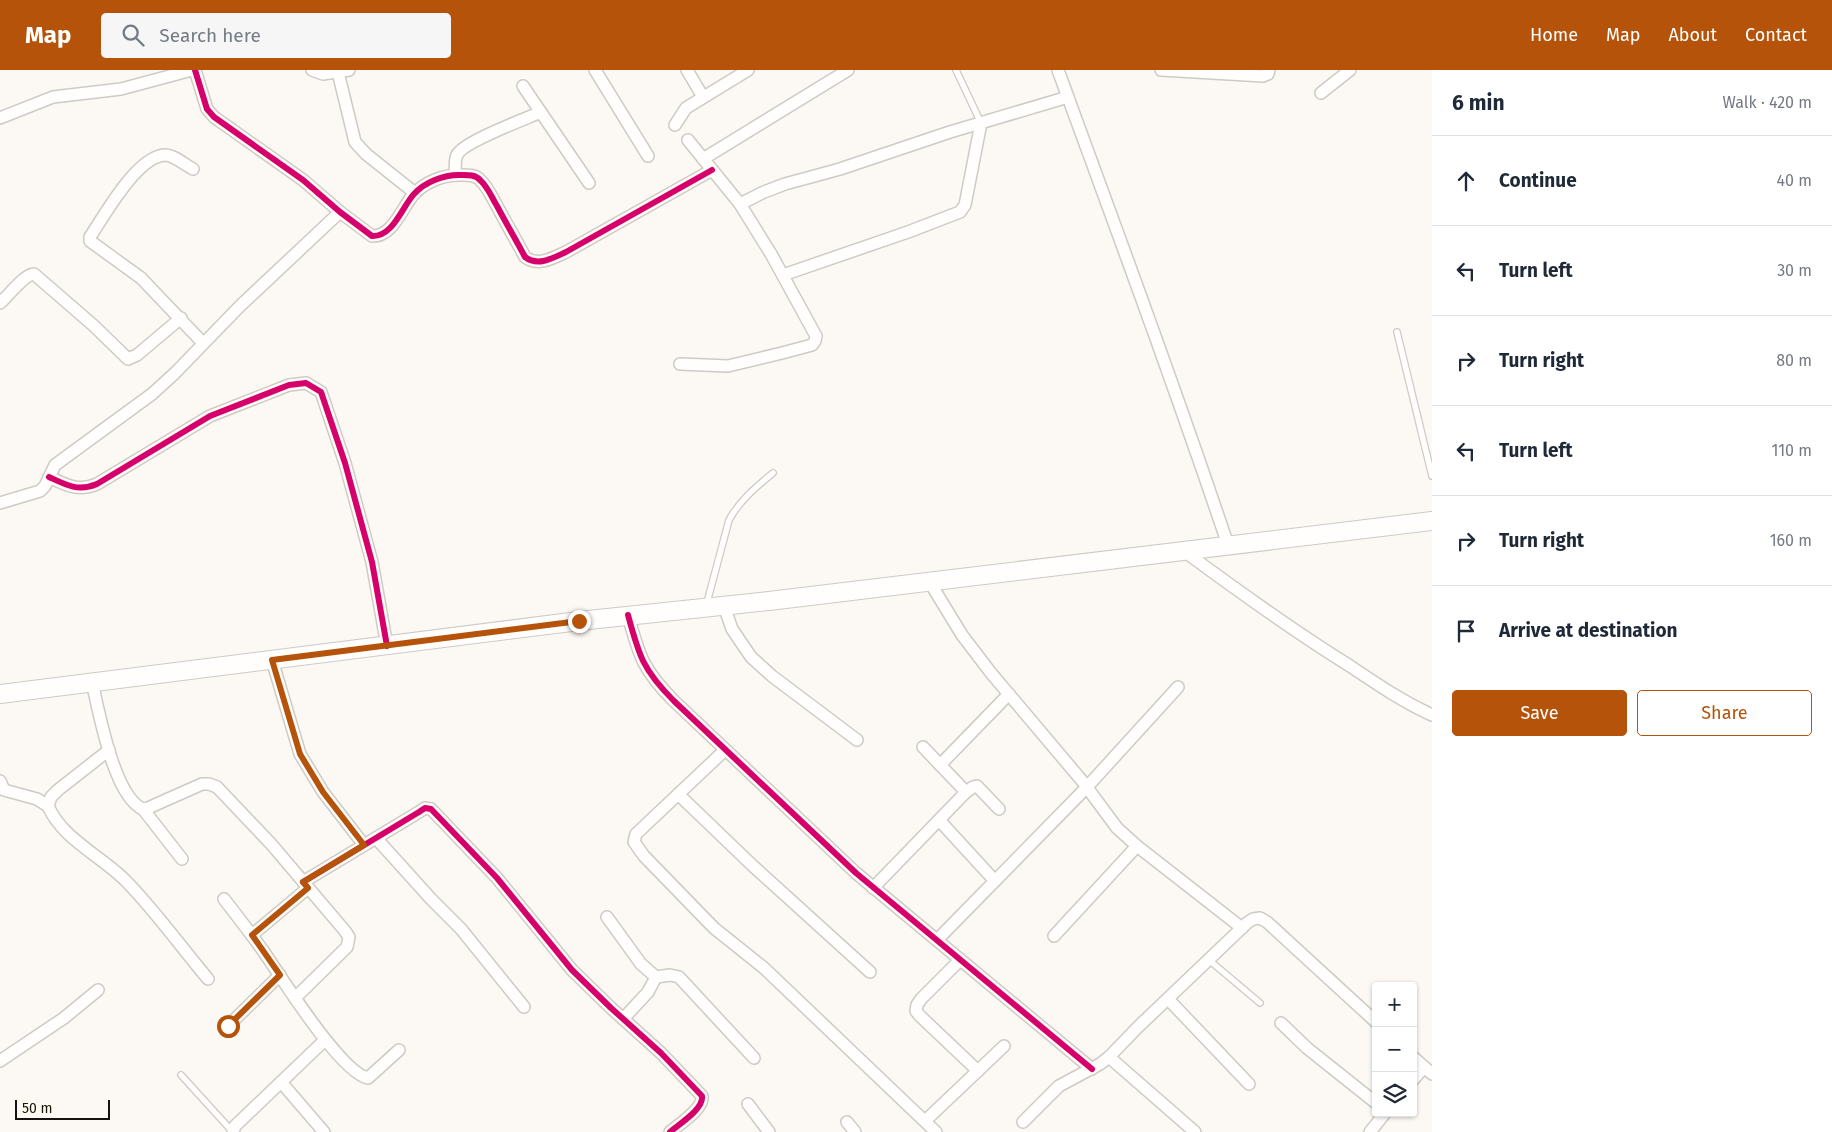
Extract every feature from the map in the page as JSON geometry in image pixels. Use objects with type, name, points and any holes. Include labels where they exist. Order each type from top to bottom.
[{"type":"main road","points":[[0,694],[628,615],[724,606],[1432,521]]},
{"type":"street","points":[[0,118],[53,97],[121,89],[193,70],[207,109],[214,117],[303,180],[340,212],[372,236],[378,236],[393,223],[415,193],[425,185],[443,176],[473,176],[479,178],[489,191],[525,257],[535,262],[566,252],[712,170]]},
{"type":"street","points":[[312,70],[323,74],[344,71],[352,135],[355,142],[366,154],[415,193]]},
{"type":"street","points":[[595,70],[648,156]]},
{"type":"street","points":[[687,70],[703,97]]},
{"type":"street","points":[[675,125],[686,108],[748,70]]},
{"type":"street","points":[[703,158],[848,70]]},
{"type":"street","points":[[1058,70],[1177,394],[1228,545]]},
{"type":"street","points":[[1161,70],[1242,73],[1263,76],[1268,74],[1269,70]]},
{"type":"street","points":[[1321,93],[1350,70]]},
{"type":"street","points":[[523,86],[589,183]]},
{"type":"street","points":[[740,204],[785,184],[840,169],[980,123],[1068,97]]},
{"type":"street","points":[[455,175],[457,155],[461,150],[488,135],[541,112]]},
{"type":"street","points":[[783,275],[960,212],[965,205],[980,123]]},
{"type":"street","points":[[680,364],[728,366],[812,344],[816,336],[783,275],[740,204],[688,140]]},
{"type":"street","points":[[193,169],[164,155],[154,159],[130,177],[122,187],[90,237],[90,241],[141,278],[203,343]]},
{"type":"street","points":[[0,503],[40,491],[45,486],[55,464],[152,394],[240,306],[340,212]]},
{"type":"street","points":[[0,303],[11,294],[25,277],[29,274],[34,274],[93,325],[128,359],[138,355],[181,318]]},
{"type":"street","points":[[49,477],[71,486],[89,488],[210,416],[289,385],[306,383],[321,392],[344,463],[372,562],[387,646]]},
{"type":"street","points":[[1183,550],[1244,596],[1305,638],[1405,701],[1432,715]]},
{"type":"street","points":[[929,581],[962,636],[1087,787],[1118,828],[1136,846],[1242,928]]},
{"type":"street","points":[[724,606],[732,629],[751,657],[772,676],[856,740]]},
{"type":"street","points":[[628,615],[638,650],[649,673],[669,696],[873,888],[1092,1069]]},
{"type":"street","points":[[272,660],[300,754],[323,792],[364,845]]},
{"type":"street","points":[[92,682],[109,750],[118,776],[130,798],[137,807],[143,809],[182,859]]},
{"type":"street","points":[[937,940],[1087,787],[1178,686]]},
{"type":"street","points":[[940,766],[1009,694]]},
{"type":"street","points":[[923,747],[966,792]]},
{"type":"street","points":[[48,806],[51,797],[58,790],[109,750]]},
{"type":"street","points":[[725,750],[636,834],[634,842],[637,848],[714,928],[764,968],[936,1132]]},
{"type":"street","points":[[0,781],[4,790],[37,799],[48,806],[60,825],[126,880],[208,979]]},
{"type":"street","points":[[143,809],[202,784],[217,787],[272,844],[345,931],[349,937],[347,947],[295,998]]},
{"type":"street","points":[[873,888],[973,787],[976,786],[999,808]]},
{"type":"street","points":[[678,794],[760,873],[870,972]]},
{"type":"street","points":[[252,935],[306,885],[364,845],[425,808],[431,809],[498,878],[572,970],[661,1053],[702,1096],[703,1102],[699,1107],[670,1132]]},
{"type":"street","points":[[939,820],[995,880]]},
{"type":"street","points":[[376,838],[461,929],[524,1007]]},
{"type":"street","points":[[1054,936],[1136,846]]},
{"type":"street","points":[[224,899],[252,935],[326,1040],[357,1073],[368,1078],[399,1050]]},
{"type":"street","points":[[607,917],[641,964],[650,973],[656,977],[670,974],[679,977],[754,1058]]},
{"type":"street","points":[[1023,1122],[1059,1086],[1092,1069],[1109,1057],[1208,960],[1253,919],[1260,918],[1267,922],[1372,1018]]},
{"type":"street","points":[[960,960],[922,999],[917,1005],[916,1010],[920,1016],[978,1070]]},
{"type":"street","points":[[228,1026],[280,975]]},
{"type":"street","points":[[623,1019],[648,992],[656,977]]},
{"type":"street","points":[[0,1061],[64,1018],[98,990]]},
{"type":"street","points":[[1168,999],[1250,1084]]},
{"type":"street","points":[[1281,1023],[1307,1048],[1372,1099]]},
{"type":"street","points":[[232,1132],[240,1122],[326,1040]]},
{"type":"street","points":[[925,1121],[1004,1046]]},
{"type":"street","points":[[1109,1057],[1196,1132]]},
{"type":"street","points":[[1417,1061],[1428,1071],[1417,1078]]},
{"type":"street","points":[[281,1082],[324,1132]]},
{"type":"street","points":[[748,1104],[769,1132]]},
{"type":"street","points":[[1370,1132],[1383,1117]]},
{"type":"street","points":[[847,1122],[855,1132]]},
{"type":"lane","points":[[956,70],[980,123]]},
{"type":"lane","points":[[1397,332],[1432,476]]},
{"type":"lane","points":[[705,608],[730,520],[736,508],[745,497],[773,473]]},
{"type":"lane","points":[[1208,960],[1260,1003]]},
{"type":"lane","points":[[181,1075],[232,1132]]},
{"type":"cycle path","points":[[195,70],[207,109],[214,117],[303,180],[340,212],[372,236],[386,232],[414,194],[423,186],[447,176],[470,175],[478,178],[488,189],[525,257],[535,261],[546,260],[566,252],[712,170]]},
{"type":"cycle path","points":[[49,477],[67,485],[78,487],[97,484],[210,416],[289,385],[306,383],[321,392],[345,463],[372,562],[387,646]]},
{"type":"cycle path","points":[[628,615],[635,641],[644,662],[655,680],[674,701],[856,873],[1092,1069]]},
{"type":"cycle path","points":[[303,882],[425,808],[431,809],[497,878],[572,970],[661,1053],[702,1096],[702,1101],[695,1111],[670,1132]]},
{"type":"route","points":[[228,1026],[280,975],[252,935],[308,888],[303,882],[364,845],[323,792],[300,754],[272,660],[579,621]]}]
